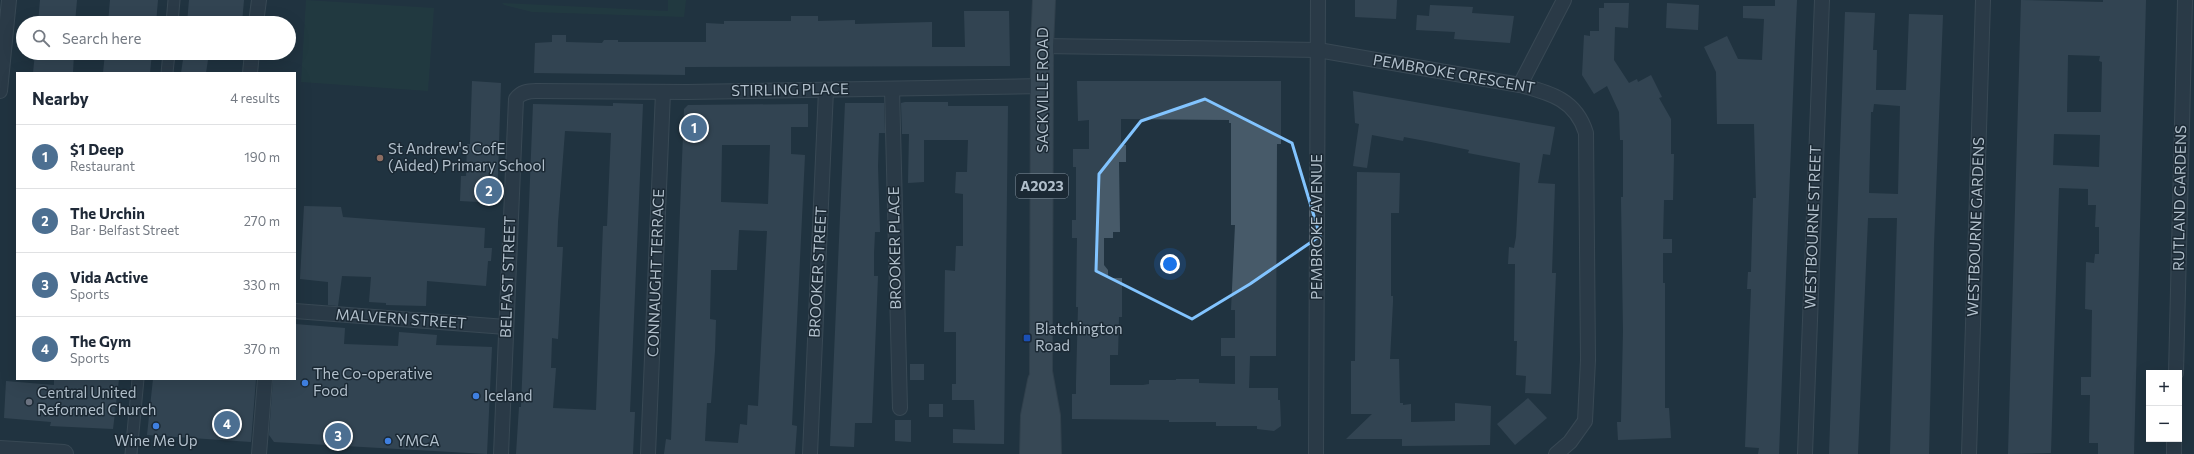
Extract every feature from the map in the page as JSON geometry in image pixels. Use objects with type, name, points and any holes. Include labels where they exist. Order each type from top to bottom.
[{"type":"main road","name":"SACKVILLE ROAD","points":[[1044,0],[1042,46],[1041,372],[1049,416],[1050,454]]},
{"type":"main road","name":"SACKVILLE ROAD","points":[[1031,454],[1032,416],[1041,372]]},
{"type":"street","points":[[0,91],[9,0]]},
{"type":"street","points":[[173,16],[174,0]]},
{"type":"street","points":[[257,16],[259,0]]},
{"type":"street","name":"PEMBROKE AVENUE","points":[[1316,454],[1318,0]]},
{"type":"street","points":[[1520,85],[1564,0]]},
{"type":"street","name":"WESTBOURNE STREET","points":[[1805,454],[1822,0]]},
{"type":"street","name":"WESTBOURNE GARDENS","points":[[1969,454],[1984,0]]},
{"type":"street","name":"RUTLAND GARDENS","points":[[2176,370],[2189,56],[2185,0]]},
{"type":"street","name":"PEMBROKE CRESCENT","points":[[1042,46],[1318,50],[1520,85],[1548,92],[1573,107],[1582,119],[1586,133],[1588,360],[1585,420],[1570,442],[1556,454]]},
{"type":"street","points":[[167,72],[168,60]]},
{"type":"street","points":[[250,72],[251,60]]},
{"type":"street","name":"STIRLING PLACE","points":[[536,91],[663,92],[1043,86]]},
{"type":"street","name":"BROOKER PLACE","points":[[892,89],[900,408]]},
{"type":"street","name":"BROOKER STREET","points":[[810,454],[826,90]]},
{"type":"street","name":"BELFAST STREET","points":[[501,454],[516,99],[523,93],[536,91]]},
{"type":"street","name":"CONNAUGHT TERRACE","points":[[648,454],[663,92]]},
{"type":"street","name":"MALVERN STREET","points":[[296,311],[506,327]]},
{"type":"street","points":[[131,454],[138,380]]},
{"type":"street","points":[[259,454],[265,380]]},
{"type":"street","points":[[2174,442],[2174,454]]},
{"type":"street","points":[[0,450],[64,454]]},
{"type":"highlighted area","points":[[1205,99],[1292,143],[1320,236],[1250,284],[1192,319],[1096,271],[1099,174],[1141,121]]},
{"type":"green space","points":[[306,0],[434,8],[428,91],[301,82]]},
{"type":"green space","points":[[668,0],[686,0],[684,17],[532,12],[504,5],[502,3],[668,11]]},
{"type":"building","points":[[40,0],[77,0],[76,16],[39,16]]},
{"type":"building","points":[[110,0],[158,0],[157,16],[109,16]]},
{"type":"building","points":[[189,0],[244,0],[243,16],[188,16]]},
{"type":"building","points":[[1355,0],[1397,0],[1396,19],[1355,17]]},
{"type":"building","points":[[1775,0],[1797,0],[1779,454],[1758,454],[1759,448],[1745,447],[1751,289],[1747,289],[1748,272],[1751,272],[1753,198],[1756,198],[1754,124],[1717,124],[1716,72],[1704,47],[1727,36],[1738,59],[1762,60],[1764,19],[1743,18],[1743,6],[1775,6]]},
{"type":"building","points":[[2021,0],[2103,2],[2103,0],[2146,0],[2134,454],[2098,454],[2098,443],[2089,443],[2090,395],[2081,395],[2081,377],[2091,377],[2092,310],[2085,309],[2086,262],[2094,263],[2095,254],[2099,254],[2099,227],[2095,227],[2096,205],[2088,205],[2088,189],[2059,188],[2051,453],[2008,454]],"holes":[[[2068,55],[2100,56],[2099,61],[2102,62],[2101,112],[2067,112]],[[2054,134],[2100,135],[2099,167],[2053,165]]]},
{"type":"building","points":[[1604,3],[1629,3],[1628,28],[1615,27],[1614,60],[1629,83],[1637,79],[1638,82],[1651,75],[1662,97],[1659,98],[1671,119],[1671,154],[1674,154],[1673,200],[1664,200],[1663,239],[1672,239],[1672,253],[1663,253],[1663,283],[1665,283],[1665,408],[1669,408],[1671,438],[1618,440],[1617,422],[1621,422],[1623,331],[1621,197],[1623,197],[1623,140],[1620,140],[1619,112],[1607,86],[1594,94],[1582,75],[1584,35],[1590,36],[1590,31],[1599,31],[1599,8],[1604,8]]},
{"type":"building","points":[[1667,3],[1699,5],[1698,30],[1666,28]]},
{"type":"building","points":[[1430,5],[1473,7],[1472,13],[1514,16],[1510,43],[1454,39],[1455,32],[1416,30],[1417,15],[1429,16]]},
{"type":"building","points":[[964,11],[1009,11],[1010,66],[685,67],[685,75],[534,73],[535,43],[552,42],[552,35],[566,35],[566,42],[602,43],[604,40],[618,40],[618,42],[706,42],[706,23],[724,24],[724,21],[791,21],[791,16],[818,16],[818,21],[855,20],[855,24],[932,22],[932,47],[965,47]]},
{"type":"building","points":[[1845,12],[1875,13],[1873,50],[1877,50],[1876,90],[1906,90],[1909,14],[1943,15],[1934,244],[1929,454],[1890,454],[1897,218],[1868,218],[1858,454],[1829,454]],"holes":[[[1874,104],[1900,106],[1898,194],[1869,193],[1871,112],[1873,112]]]},
{"type":"building","points":[[34,60],[74,60],[73,72],[33,72]]},
{"type":"building","points":[[104,60],[151,60],[150,72],[103,72]]},
{"type":"building","points":[[183,60],[208,60],[206,72],[181,72]]},
{"type":"building","points":[[472,81],[501,83],[497,203],[460,201],[461,176],[466,176],[467,144],[470,144]]},
{"type":"building","points":[[1077,81],[1281,81],[1281,144],[1277,144],[1276,356],[1250,356],[1249,388],[1278,388],[1281,426],[1274,431],[1257,429],[1257,426],[1216,426],[1216,422],[1072,419],[1072,394],[1076,394],[1078,307],[1076,307],[1077,238],[1072,238],[1072,220],[1076,220],[1076,167],[1073,167],[1073,149],[1089,149],[1089,120],[1078,121]],"holes":[[[1121,119],[1229,120],[1229,123],[1231,123],[1231,225],[1235,225],[1231,310],[1235,310],[1235,338],[1221,338],[1221,356],[1235,356],[1235,384],[1199,383],[1199,379],[1176,379],[1149,380],[1149,384],[1143,385],[1110,385],[1110,355],[1118,355],[1119,317],[1122,317],[1122,278],[1108,278],[1108,270],[1104,265],[1104,238],[1113,238],[1113,232],[1120,232],[1119,162],[1126,162],[1126,145],[1121,145]]]},
{"type":"building","points":[[1353,91],[1555,127],[1550,155],[1543,154],[1538,183],[1555,184],[1552,273],[1556,273],[1551,394],[1525,393],[1526,376],[1516,375],[1517,341],[1514,341],[1515,264],[1508,264],[1509,247],[1514,248],[1516,237],[1520,163],[1468,153],[1469,150],[1431,142],[1404,137],[1403,141],[1372,135],[1367,168],[1353,166],[1359,124],[1355,123]]},
{"type":"building","points":[[948,102],[948,106],[1008,106],[1004,444],[953,443],[953,429],[975,430],[974,400],[952,400],[952,384],[956,384],[956,332],[944,332],[945,270],[955,271],[956,246],[963,246],[963,194],[955,193],[956,172],[967,172],[968,140],[924,140],[924,182],[908,183],[909,134],[902,134],[901,103]]},
{"type":"building","points":[[613,103],[643,104],[630,412],[635,412],[633,454],[516,454],[519,407],[521,407],[533,104],[613,106]],"holes":[[[565,131],[611,133],[607,226],[603,226],[596,410],[553,408],[556,368],[551,368],[552,338],[558,339],[563,247],[557,247]]]},
{"type":"building","points":[[845,103],[884,103],[885,133],[879,133],[878,166],[880,232],[875,232],[874,253],[874,276],[878,276],[872,423],[855,423],[854,447],[830,446]]},
{"type":"building","points":[[808,104],[808,127],[791,127],[791,154],[805,155],[792,425],[797,426],[795,454],[664,454],[666,439],[671,440],[684,109],[688,105]],"holes":[[[722,145],[770,145],[768,204],[721,202]],[[739,230],[767,231],[758,406],[748,405],[747,425],[740,424],[738,443],[705,441],[707,403],[711,403],[715,351],[716,320],[710,319],[711,270],[737,270]]]},
{"type":"building","points":[[1357,172],[1400,173],[1399,213],[1391,213],[1391,296],[1393,296],[1393,302],[1390,359],[1399,359],[1400,403],[1403,403],[1403,405],[1411,404],[1411,422],[1455,421],[1455,403],[1491,406],[1490,445],[1402,446],[1402,439],[1346,439],[1372,414],[1351,414],[1351,361],[1355,361]]},
{"type":"building","points":[[304,206],[341,207],[343,217],[485,228],[484,248],[492,248],[491,261],[488,261],[486,286],[427,281],[426,306],[386,305],[386,303],[369,302],[371,277],[342,276],[338,306],[328,305],[328,282],[300,279]]},
{"type":"building","points":[[296,324],[345,328],[344,344],[398,346],[399,332],[437,335],[436,345],[492,347],[487,454],[274,442],[269,435],[273,380],[296,380]]},
{"type":"building","points":[[910,364],[924,364],[924,380],[910,380]]},
{"type":"building","points":[[54,380],[119,380],[113,429],[50,426],[51,422],[4,418],[6,381],[54,385]]},
{"type":"building","points":[[153,380],[256,380],[251,442],[147,435]]},
{"type":"building","points":[[1528,398],[1547,418],[1515,445],[1497,424]]},
{"type":"building","points":[[929,404],[943,404],[943,417],[929,417]]},
{"type":"building","points":[[895,420],[911,420],[911,442],[895,441]]},
{"type":"place","name":"$1 Deep","points":[[694,128]]},
{"type":"place","name":"St Andrew's CofE (Aided) Primary School","points":[[380,158]]},
{"type":"place","name":"The Urchin","points":[[489,191]]},
{"type":"place","name":"Blatchington Road","points":[[1027,338]]},
{"type":"place","name":"The Co-operative Food","points":[[305,383]]},
{"type":"place","name":"Iceland","points":[[476,396]]},
{"type":"place","name":"Central United Reformed Church","points":[[29,402]]},
{"type":"place","name":"The Gym","points":[[227,424]]},
{"type":"place","name":"Wine Me Up","points":[[156,426]]},
{"type":"place","name":"Vida Active","points":[[338,436]]},
{"type":"place","name":"YMCA","points":[[388,441]]}]
